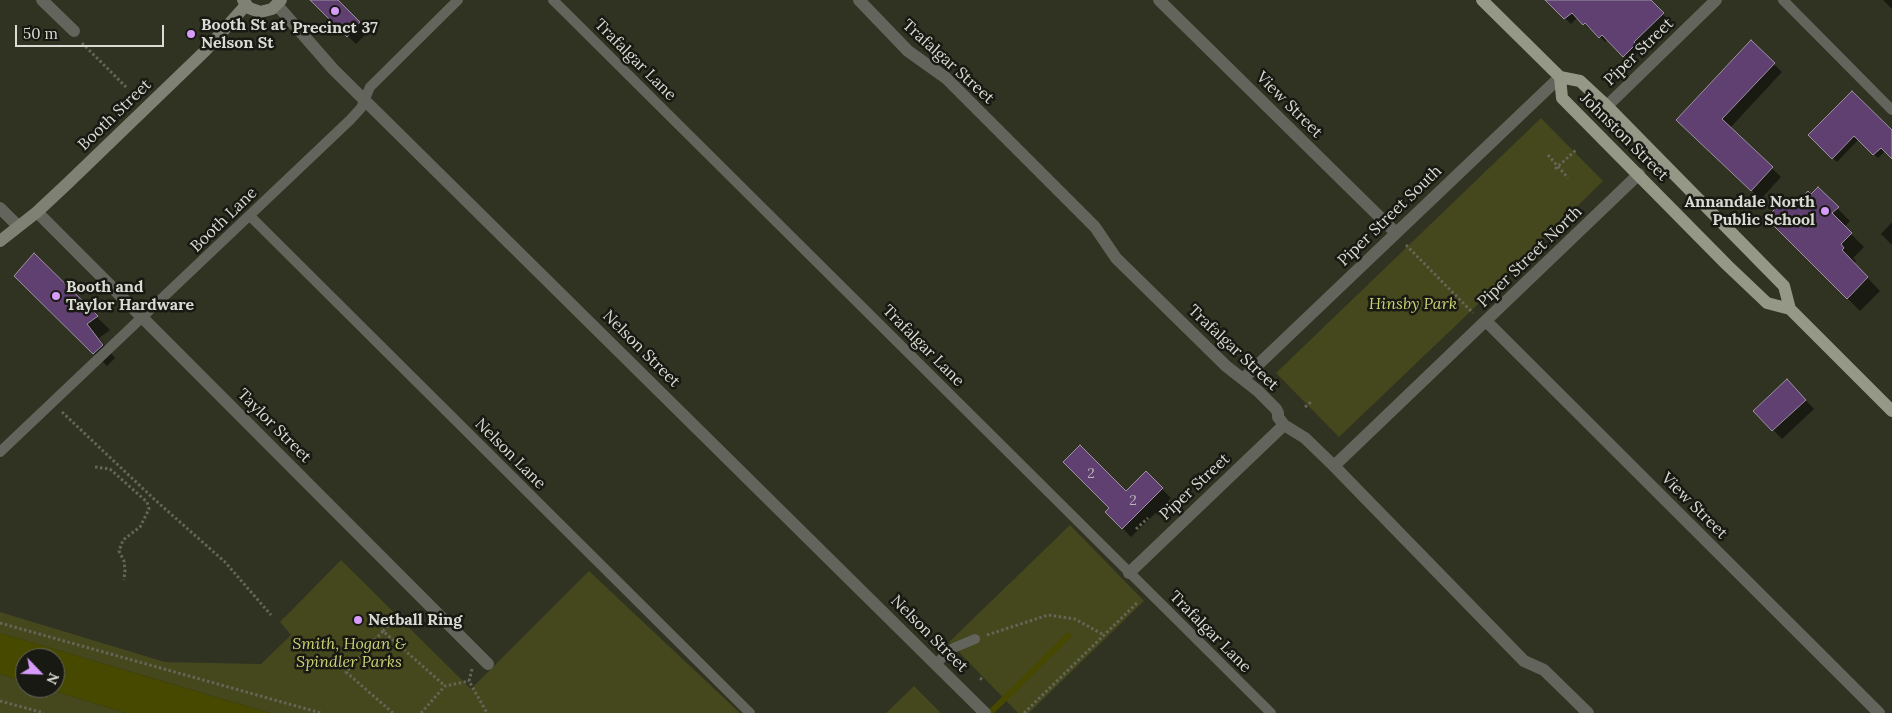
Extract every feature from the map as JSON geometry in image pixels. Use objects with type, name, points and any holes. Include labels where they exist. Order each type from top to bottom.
[{"type":"main road","name":"Johnston Street","points":[[1482,0],[1560,77],[1580,81],[1606,106],[1784,286],[1790,310]]},
{"type":"main road","points":[[245,3],[254,11],[266,12],[279,3]]},
{"type":"main road","name":"Booth Street","points":[[0,241],[36,212],[205,50],[245,3]]},
{"type":"main road","name":"Johnston Street","points":[[1560,77],[1562,98],[1727,265],[1767,303],[1790,310],[1892,412]]},
{"type":"street","points":[[42,0],[74,30]]},
{"type":"street","name":"Trafalgar Street","points":[[859,0],[908,51],[946,78],[1095,227],[1116,258],[1226,366],[1276,409],[1278,417],[1284,425],[1305,438],[1334,466],[1524,661],[1544,670],[1588,713]]},
{"type":"street","name":"View Street","points":[[1159,0],[1396,233]]},
{"type":"street","name":"Piper Street","points":[[1606,106],[1716,0]]},
{"type":"street","name":"Nelson Street","points":[[279,3],[333,69],[985,713]]},
{"type":"street","name":"Piper Street South","points":[[1243,379],[1560,77]]},
{"type":"street","name":"Piper Street North","points":[[1334,466],[1639,174]]},
{"type":"street","points":[[0,208],[18,226]]},
{"type":"street","name":"Taylor Street","points":[[36,212],[488,664]]},
{"type":"street","name":"View Street","points":[[1486,321],[1879,713]]},
{"type":"street","name":"Piper Street","points":[[1129,572],[1284,425]]},
{"type":"lane","name":"Booth Lane","points":[[0,452],[350,120],[361,108],[370,87],[458,0]]},
{"type":"lane","name":"Trafalgar Lane","points":[[553,0],[1271,713]]},
{"type":"lane","points":[[1782,0],[1892,110]]},
{"type":"lane","name":"Nelson Lane","points":[[250,216],[750,713]]},
{"type":"lane","points":[[936,664],[951,649],[974,639]]},
{"type":"path","points":[[74,30],[74,36],[126,87]]},
{"type":"path","points":[[1556,168],[1576,150]]},
{"type":"path","points":[[1548,155],[1556,168],[1568,178]]},
{"type":"path","points":[[1405,244],[1473,314]]},
{"type":"path","points":[[1305,407],[1311,402]]},
{"type":"path","points":[[53,403],[154,499],[225,562],[271,615]]},
{"type":"path","points":[[95,467],[110,469],[147,502],[149,509],[140,527],[122,540],[119,551],[126,570],[124,580]]},
{"type":"path","points":[[1136,529],[1148,518]]},
{"type":"path","points":[[1024,713],[1141,598]]},
{"type":"path","points":[[393,713],[346,672],[400,612]]},
{"type":"path","points":[[974,639],[1048,616],[1075,620],[1104,634]]},
{"type":"path","points":[[0,623],[321,713]]},
{"type":"path","points":[[382,631],[445,686]]},
{"type":"path","points":[[421,713],[445,686],[469,681],[487,713]]},
{"type":"path","points":[[0,701],[44,713]]},
{"type":"green space","name":"Hinsby Park","points":[[1541,118],[1603,181],[1339,437],[1276,373]]},
{"type":"green space","points":[[1070,525],[1144,601],[1029,713],[1018,713],[949,642]]},
{"type":"green space","name":"Smith, Hogan & Spindler Parks","points":[[341,560],[471,689],[589,571],[740,713],[270,713],[65,652],[65,648],[51,648],[0,633],[0,612],[165,662],[261,664],[291,635],[280,622]]},
{"type":"green space","points":[[0,674],[15,679],[15,698],[65,698],[65,694],[126,713],[0,713]]},
{"type":"green space","points":[[914,686],[941,713],[886,713]]},
{"type":"shaded area","points":[[0,633],[51,648],[15,648],[15,679],[0,674]]},
{"type":"shaded area","points":[[65,652],[270,713],[126,713],[65,694]]},
{"type":"building","name":"Precinct 37","points":[[310,0],[338,0],[360,22],[347,37]]},
{"type":"building","points":[[1545,0],[1651,0],[1664,13],[1634,42],[1636,44],[1623,57],[1602,35],[1599,38],[1572,13],[1564,19]]},
{"type":"building","points":[[1751,40],[1775,63],[1722,119],[1773,167],[1751,191],[1676,120]]},
{"type":"building","points":[[1852,91],[1892,130],[1892,159],[1881,148],[1873,155],[1854,136],[1832,159],[1808,135]]},
{"type":"building","points":[[1818,187],[1839,207],[1832,213],[1852,233],[1841,244],[1844,248],[1842,250],[1868,277],[1847,299],[1766,218],[1785,199],[1792,206],[1808,191],[1811,194]]},
{"type":"building","name":"Booth and Taylor Hardware","points":[[34,253],[98,316],[87,324],[103,345],[93,354],[14,276]]},
{"type":"building","points":[[1787,379],[1806,400],[1772,431],[1753,411]]},
{"type":"building","points":[[1080,445],[1126,491],[1146,471],[1163,488],[1122,529],[1105,512],[1109,508],[1063,462]]},
{"type":"waterway","points":[[990,713],[1068,636]]},
{"type":"place","name":"Precinct 37","points":[[335,11]]},
{"type":"place","name":"Booth St at Nelson St","points":[[191,34]]},
{"type":"place","name":"Annandale North Public School","points":[[1825,211]]},
{"type":"place","name":"Booth and Taylor Hardware","points":[[56,296]]},
{"type":"place","name":"Netball Ring","points":[[358,620]]}]
